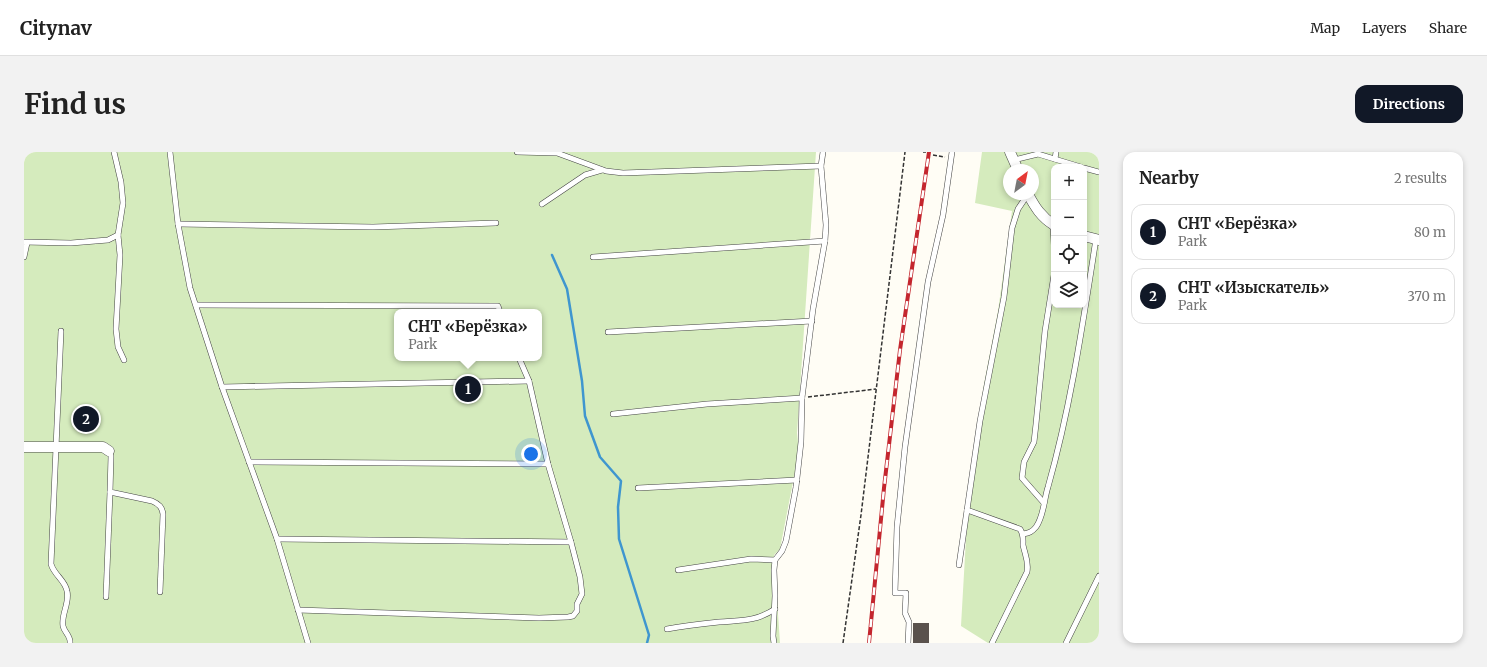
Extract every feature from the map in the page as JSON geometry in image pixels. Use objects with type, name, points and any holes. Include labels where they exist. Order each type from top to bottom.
[{"type":"street","points":[[1031,200],[1037,210],[1051,223]]},
{"type":"street","points":[[1087,237],[1097,240]]},
{"type":"street","points":[[24,447],[103,447],[109,451]]},
{"type":"lane","points":[[114,152],[121,182],[123,203],[118,235],[120,255],[116,329],[118,347],[124,360]]},
{"type":"lane","points":[[170,152],[178,224],[190,288],[222,387],[276,539],[308,643]]},
{"type":"lane","points":[[517,152],[557,153],[603,170],[623,173],[821,166]]},
{"type":"lane","points":[[774,643],[775,560],[782,551],[786,541],[797,480],[801,442],[802,398],[812,321],[825,241],[826,225],[821,166],[822,152]]},
{"type":"lane","points":[[1055,159],[1056,152]]},
{"type":"lane","points":[[1012,156],[1038,154],[1071,164]]},
{"type":"lane","points":[[908,643],[909,622],[905,613],[906,593],[895,592],[897,527],[905,447],[928,282],[943,215],[952,155]]},
{"type":"lane","points":[[1087,169],[1099,172]]},
{"type":"lane","points":[[542,204],[585,174],[603,170]]},
{"type":"lane","points":[[959,565],[980,421],[1004,297],[1012,228],[1018,209],[1024,200]]},
{"type":"lane","points":[[178,224],[373,227],[496,223]]},
{"type":"lane","points":[[24,257],[26,243],[71,243],[108,240],[118,235]]},
{"type":"lane","points":[[1023,534],[1031,533],[1036,527],[1058,451],[1097,240]]},
{"type":"lane","points":[[593,257],[825,241]]},
{"type":"lane","points":[[1044,503],[1022,478],[1024,462],[1034,442],[1045,331],[1051,294]]},
{"type":"lane","points":[[196,305],[498,306],[499,309]]},
{"type":"lane","points":[[608,332],[812,321]]},
{"type":"lane","points":[[61,332],[51,564],[53,570],[65,585],[68,592],[68,601],[63,619],[63,626],[70,643]]},
{"type":"lane","points":[[298,610],[531,617],[573,616],[582,594],[580,577],[548,464],[529,381],[520,361]]},
{"type":"lane","points":[[222,387],[529,381]]},
{"type":"lane","points":[[613,414],[708,404],[802,398]]},
{"type":"lane","points":[[106,597],[111,456],[109,451]]},
{"type":"lane","points":[[249,462],[548,464]]},
{"type":"lane","points":[[638,488],[797,480]]},
{"type":"lane","points":[[110,492],[152,501],[162,508],[160,592]]},
{"type":"lane","points":[[967,510],[1020,529],[1023,534],[1024,547],[1029,565],[992,643]]},
{"type":"lane","points":[[276,539],[571,542]]},
{"type":"lane","points":[[678,570],[751,560],[775,560]]},
{"type":"lane","points":[[1066,643],[1099,576]]},
{"type":"lane","points":[[667,629],[749,620],[766,615],[775,610]]},
{"type":"path","points":[[843,643],[861,515],[905,152]]},
{"type":"path","points":[[933,155],[952,155]]},
{"type":"path","points":[[802,398],[876,389]]},
{"type":"green space","points":[[24,152],[816,152],[797,433],[799,451],[780,549],[774,555],[780,643],[24,643]]},
{"type":"green space","points":[[982,152],[1099,152],[1099,643],[988,643],[961,626],[969,486],[984,384],[998,311],[1012,211],[975,203]]},
{"type":"building","points":[[913,623],[929,623],[929,643],[913,643]]},
{"type":"waterway","points":[[552,255],[567,289],[582,381],[585,416],[600,457],[621,481],[618,507],[619,539],[649,635],[647,643]]},
{"type":"railway","points":[[869,643],[884,488],[900,350],[929,152]]},
{"type":"place","name":"СНТ «Берёзка»","points":[[468,389]]},
{"type":"place","name":"СНТ «Изыскатель»","points":[[86,419]]}]
